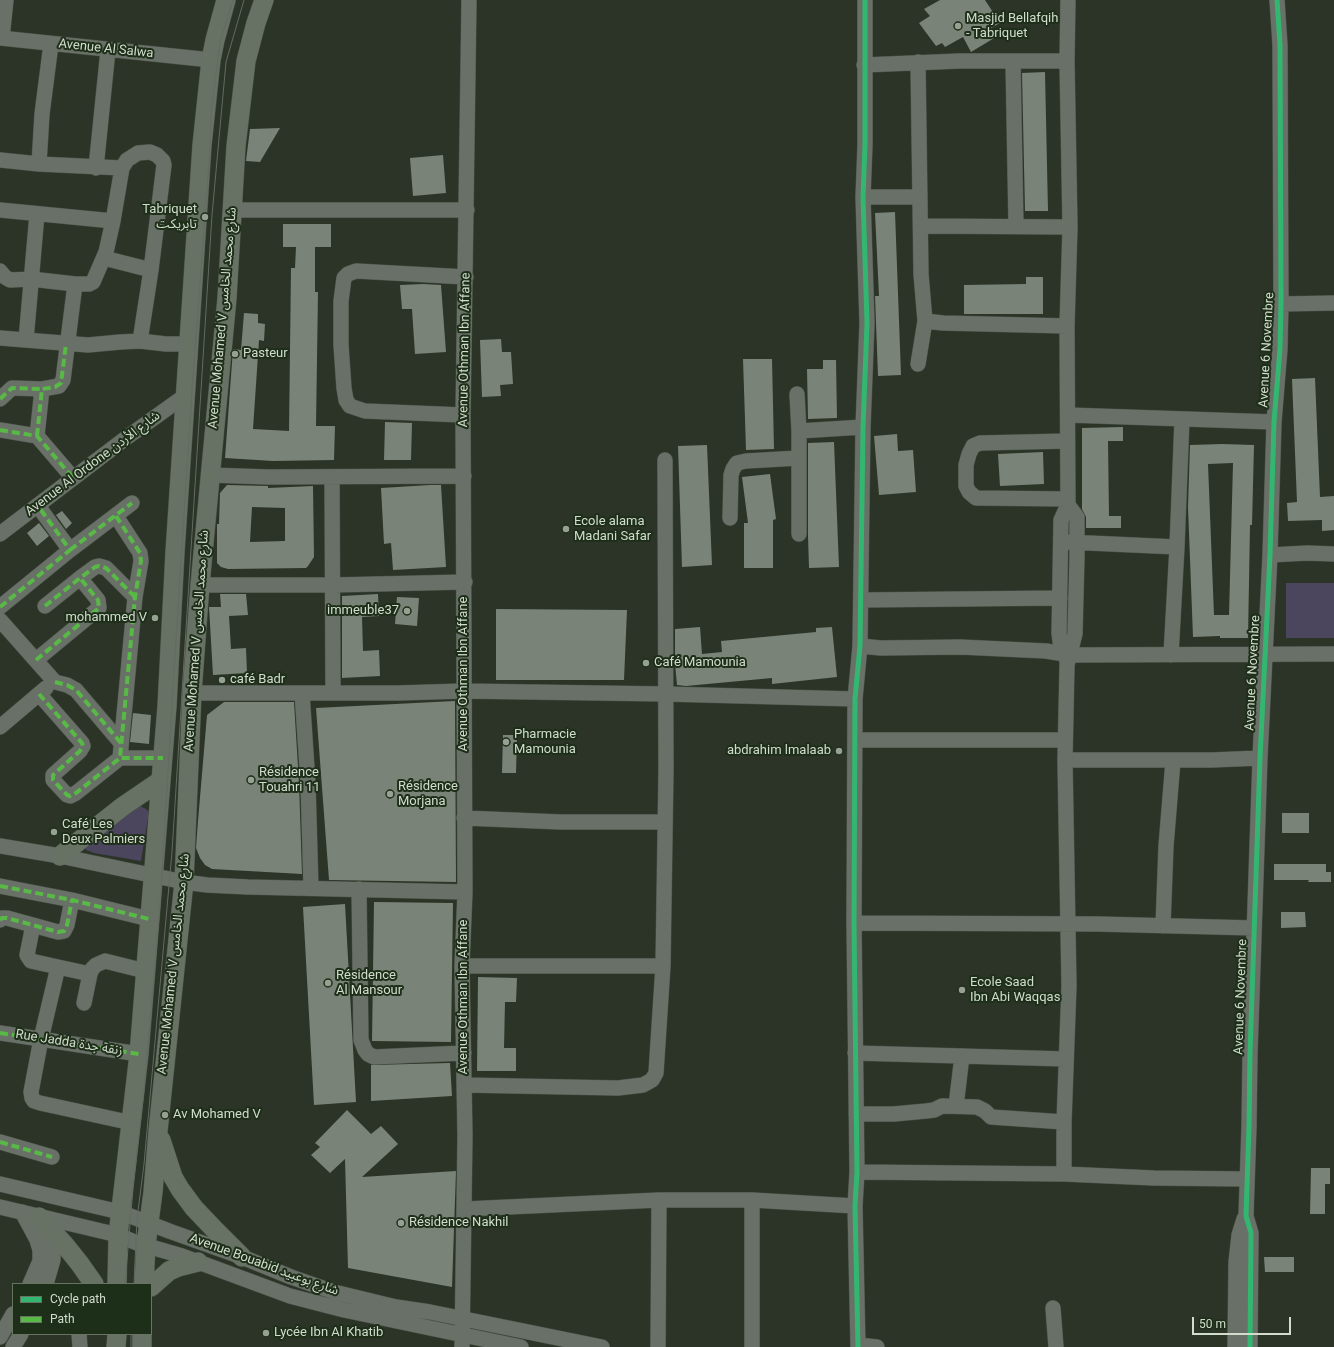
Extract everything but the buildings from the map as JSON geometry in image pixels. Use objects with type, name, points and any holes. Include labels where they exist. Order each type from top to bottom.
[{"type":"main road","name":"Avenue Mohamed V شارع محمد الخامس","points":[[117,1283],[118,1235],[139,1054],[167,706],[202,145],[211,60],[226,0]]},
{"type":"main road","name":"Avenue Mohamed V شارع محمد الخامس","points":[[144,1283],[146,1245],[184,882],[192,693],[209,475],[227,298],[236,146],[246,62],[256,23],[264,0]]},
{"type":"main road","points":[[60,856],[122,807],[160,780]]},
{"type":"main road","points":[[158,1131],[173,1177],[180,1189],[194,1208],[214,1230],[242,1257]]},
{"type":"main road","points":[[32,1215],[64,1244],[93,1283]]},
{"type":"main road","points":[[152,1286],[160,1278],[174,1269],[198,1262]]},
{"type":"main road","points":[[116,1347],[117,1335]]},
{"type":"main road","points":[[142,1335],[142,1347]]},
{"type":"street","points":[[1,38],[6,0]]},
{"type":"street","name":"Avenue Othman Ibn Affane","points":[[462,1341],[465,1209],[462,966],[465,892],[463,691],[465,582],[463,415],[469,0]]},
{"type":"street","points":[[865,0],[865,145],[863,196],[866,323],[860,646],[855,699],[855,1206],[858,1346],[877,1347]]},
{"type":"street","points":[[1067,656],[1060,641],[1060,598],[1062,542],[1061,520],[1068,502],[1067,326],[1070,227],[1067,62],[1068,0]]},
{"type":"street","name":"Avenue 6 Novembre","points":[[1250,1347],[1251,1233],[1246,1216],[1254,928],[1260,758],[1270,555],[1274,422],[1280,349],[1281,304],[1280,45],[1277,0]]},
{"type":"street","name":"Avenue Al Salwa","points":[[1,38],[211,60]]},
{"type":"street","points":[[39,164],[42,114],[51,44]]},
{"type":"street","points":[[96,168],[108,50]]},
{"type":"street","points":[[1013,61],[1016,226]]},
{"type":"street","points":[[864,65],[918,62],[1067,62]]},
{"type":"street","points":[[918,62],[921,274],[925,321],[918,364]]},
{"type":"street","points":[[0,271],[10,280],[31,279],[74,284],[89,284],[93,282],[104,258],[113,221],[122,168],[127,160],[138,153],[150,152],[157,154],[164,164],[151,270],[140,341]]},
{"type":"street","points":[[0,160],[96,168],[122,168]]},
{"type":"street","points":[[863,196],[920,197]]},
{"type":"street","points":[[0,210],[113,221]]},
{"type":"street","points":[[233,210],[466,210]]},
{"type":"street","points":[[26,340],[37,214]]},
{"type":"street","points":[[921,226],[1070,227]]},
{"type":"street","points":[[104,258],[151,270]]},
{"type":"street","points":[[463,415],[366,411],[350,406],[346,400],[344,388],[341,345],[341,301],[344,278],[348,274],[356,271],[466,277]]},
{"type":"street","points":[[0,399],[12,388],[55,387],[61,383],[74,284]]},
{"type":"street","points":[[1281,304],[1334,303]]},
{"type":"street","points":[[925,321],[1067,326]]},
{"type":"street","points":[[0,338],[88,345],[140,341],[166,344],[189,344]]},
{"type":"street","points":[[37,436],[42,388]]},
{"type":"street","points":[[797,394],[799,431],[799,534]]},
{"type":"street","name":"Avenue Al Ordone شارع الأردن","points":[[0,534],[126,438],[186,395]]},
{"type":"street","points":[[1068,415],[1274,422]]},
{"type":"street","points":[[1171,655],[1182,419]]},
{"type":"street","points":[[799,431],[863,427]]},
{"type":"street","points":[[0,430],[37,436],[73,478]]},
{"type":"street","points":[[1067,441],[980,443],[973,446],[966,465],[966,486],[969,492],[976,498],[1068,502]]},
{"type":"street","points":[[730,518],[731,476],[737,463],[746,461],[799,458]]},
{"type":"street","points":[[464,1085],[618,1088],[643,1085],[648,1083],[656,1073],[663,966],[664,822],[666,770],[665,460]]},
{"type":"street","points":[[209,475],[332,478],[400,475],[464,476]]},
{"type":"street","points":[[332,478],[333,692]]},
{"type":"street","points":[[1064,1174],[1064,1122],[1069,986],[1065,740],[1067,656],[1074,639],[1076,627],[1077,543],[1077,517],[1068,502]]},
{"type":"street","points":[[0,608],[70,550],[132,503]]},
{"type":"street","points":[[38,506],[70,550]]},
{"type":"street","points":[[116,516],[141,557],[120,758]]},
{"type":"street","points":[[1062,542],[1177,547]]},
{"type":"street","points":[[1270,555],[1307,553],[1334,554]]},
{"type":"street","points":[[45,606],[95,567],[102,566],[106,568],[136,597]]},
{"type":"street","points":[[36,660],[99,608],[98,600],[80,578]]},
{"type":"street","points":[[200,585],[333,585],[465,582]]},
{"type":"street","points":[[860,600],[1060,598]]},
{"type":"street","points":[[0,620],[55,682],[67,685],[76,690],[121,743]]},
{"type":"street","points":[[860,646],[881,648],[968,648],[1046,651],[1067,656],[1334,654]]},
{"type":"street","points":[[0,727],[55,682]]},
{"type":"street","points":[[192,693],[398,693],[463,691],[855,699]]},
{"type":"street","points":[[302,693],[308,783],[311,888]]},
{"type":"street","points":[[39,694],[83,746],[80,751],[52,775],[53,780],[67,795],[73,796],[120,758],[163,758]]},
{"type":"street","points":[[856,740],[1065,740]]},
{"type":"street","points":[[1065,760],[1173,761],[1260,758]]},
{"type":"street","points":[[1163,926],[1166,846],[1173,761]]},
{"type":"street","points":[[464,818],[561,822],[664,822]]},
{"type":"street","points":[[0,846],[60,856],[184,882],[241,886],[465,892]]},
{"type":"street","points":[[0,886],[72,900],[149,919]]},
{"type":"street","points":[[359,889],[361,1040],[365,1050],[368,1054],[374,1057],[464,1053]]},
{"type":"street","points":[[0,920],[2,918],[6,918],[58,932],[64,931],[67,926],[72,900]]},
{"type":"street","points":[[854,922],[1068,925],[1098,924],[1254,928]]},
{"type":"street","points":[[33,925],[27,955],[32,961],[90,974]]},
{"type":"street","points":[[84,1003],[90,974],[96,965],[104,961],[146,971]]},
{"type":"street","points":[[462,966],[663,966]]},
{"type":"street","points":[[58,967],[41,1039],[31,1092],[32,1098],[34,1101],[132,1123]]},
{"type":"street","name":"Rue Jadda زنقة جدة","points":[[0,1035],[41,1039],[139,1054]]},
{"type":"street","points":[[855,1053],[1066,1059]]},
{"type":"street","points":[[956,1106],[962,1056]]},
{"type":"street","points":[[856,1114],[894,1114],[934,1110],[942,1106],[956,1106],[977,1107],[985,1111],[991,1117],[1064,1122]]},
{"type":"street","points":[[0,1142],[52,1157]]},
{"type":"street","points":[[856,1172],[1064,1174],[1154,1178],[1247,1179]]},
{"type":"street","name":"Avenue Bouabid شارع بوعبيد","points":[[0,1184],[120,1212],[149,1224],[242,1257],[285,1275],[334,1292],[396,1307],[602,1347]]},
{"type":"street","points":[[658,1347],[659,1200]]},
{"type":"street","points":[[465,1209],[659,1200],[752,1200],[855,1206]]},
{"type":"street","points":[[752,1200],[752,1347]]},
{"type":"street","name":"Avenue Bouabid شارع بوعبيد","points":[[0,1206],[118,1235],[137,1243],[198,1262],[290,1296],[462,1341],[521,1347]]},
{"type":"street","points":[[31,1283],[40,1261],[40,1250],[32,1215]]},
{"type":"street","points":[[32,1215],[53,1252],[53,1260],[46,1283]]},
{"type":"street","name":"Avenue 6 Novembre","points":[[1235,1347],[1236,1262],[1239,1235],[1246,1216]]},
{"type":"street","points":[[1053,1308],[1054,1346]]},
{"type":"street","points":[[0,1337],[12,1316]]},
{"type":"street","points":[[13,1347],[20,1335]]},
{"type":"street","points":[[79,1335],[80,1347]]},
{"type":"shaded area","points":[[1286,583],[1334,583],[1334,638],[1286,638]]},
{"type":"shaded area","points":[[140,806],[149,812],[141,861],[94,853],[86,850],[86,843]]},
{"type":"tram line","points":[[125,1283],[160,906],[192,390],[210,149],[211,113],[220,42],[233,0]]},
{"type":"tram line","points":[[134,1283],[137,1219],[144,1164],[172,852],[212,215],[226,62],[244,0]]},
{"type":"tram line","points":[[131,1335],[131,1347]]},
{"type":"marked path","points":[[37,436],[42,389],[55,387],[61,383],[66,344]]},
{"type":"marked path","points":[[0,399],[12,388],[42,389]]},
{"type":"marked path","points":[[0,430],[37,436],[73,478]]},
{"type":"marked path","points":[[70,550],[132,503]]},
{"type":"marked path","points":[[0,607],[70,550],[38,506]]},
{"type":"marked path","points":[[116,516],[140,553],[141,561],[135,597],[120,758],[163,758]]},
{"type":"marked path","points":[[45,606],[80,578],[95,567],[99,566],[106,568],[135,597]]},
{"type":"marked path","points":[[36,660],[99,608],[98,600],[80,578]]},
{"type":"marked path","points":[[55,682],[67,685],[76,690],[121,743]]},
{"type":"marked path","points":[[39,694],[83,746],[80,751],[53,775],[53,780],[67,795],[70,796],[76,793],[120,758]]},
{"type":"marked path","points":[[0,886],[72,900],[149,919]]},
{"type":"marked path","points":[[0,920],[2,918],[7,918],[58,932],[64,931],[67,925],[72,900]]},
{"type":"marked path","points":[[0,1033],[139,1054]]},
{"type":"marked path","points":[[0,1142],[52,1157]]},
{"type":"cycle path","points":[[858,1347],[855,1206],[857,1172],[854,923],[855,699],[860,646],[863,427],[867,323],[863,197],[865,145],[865,0]]},
{"type":"cycle path","points":[[1250,1347],[1251,1233],[1246,1216],[1250,1054],[1260,758],[1270,555],[1274,422],[1280,349],[1281,304],[1280,45],[1277,0]]},
{"type":"place","name":"Masjid Bellafqih - Tabriquet","points":[[958,26]]},
{"type":"place","name":"Tabriquet تابريكت","points":[[205,217]]},
{"type":"place","name":"Pasteur","points":[[235,354]]},
{"type":"place","name":"Ecole alama Madani Safar","points":[[566,529]]},
{"type":"place","name":"immeuble37","points":[[407,611]]},
{"type":"place","name":"mohammed V","points":[[155,618]]},
{"type":"place","name":"Café Mamounia","points":[[646,663]]},
{"type":"place","name":"café Badr","points":[[222,680]]},
{"type":"place","name":"Pharmacie Mamounia","points":[[506,742]]},
{"type":"place","name":"abdrahim lmalaab","points":[[839,751]]},
{"type":"place","name":"Résidence Touahri 11","points":[[251,780]]},
{"type":"place","name":"Résidence Morjana","points":[[390,794]]},
{"type":"place","name":"Café Les Deux Palmiers","points":[[54,832]]},
{"type":"place","name":"Résidence Al Mansour","points":[[328,983]]},
{"type":"place","name":"Ecole Saad Ibn Abi Waqqas","points":[[962,990]]},
{"type":"place","name":"Av Mohamed V","points":[[165,1115]]},
{"type":"place","name":"Résidence Nakhil","points":[[401,1223]]},
{"type":"place","name":"Lycée Ibn Al Khatib","points":[[266,1333]]}]
